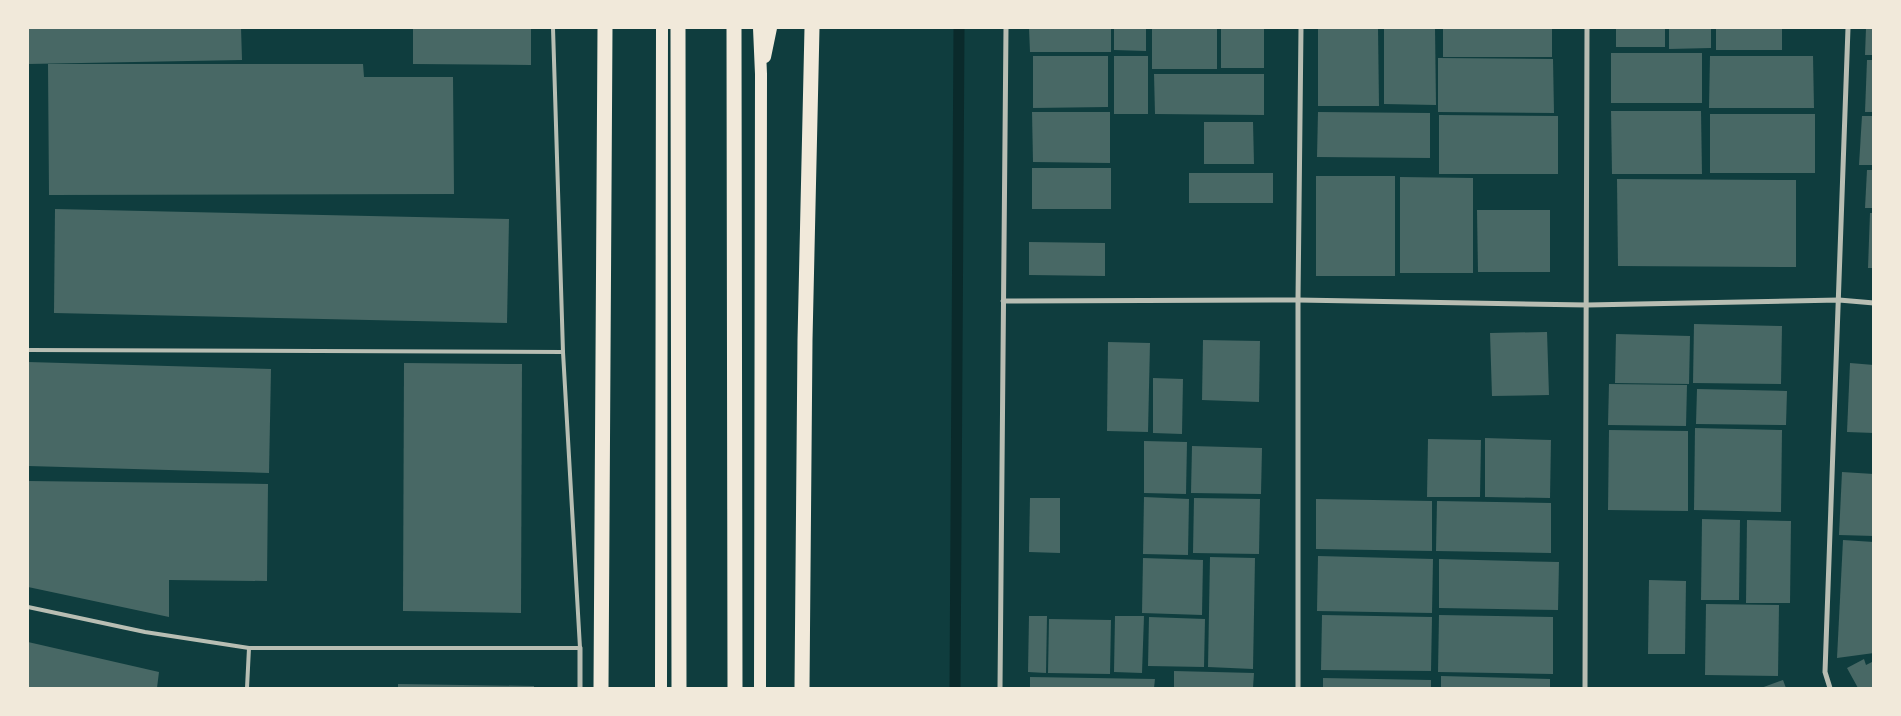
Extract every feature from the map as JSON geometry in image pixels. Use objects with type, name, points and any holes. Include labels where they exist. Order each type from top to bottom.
[{"type":"highway","points":[[601,688],[605,28]]},
{"type":"highway","points":[[678,28],[679,688]]},
{"type":"highway","points":[[734,28],[735,688]]},
{"type":"highway","points":[[802,688],[805,340],[812,28]]},
{"type":"main road","points":[[661,688],[662,28]]},
{"type":"main road","points":[[759,28],[761,74],[760,688]]},
{"type":"main road","points":[[761,74],[771,28]]},
{"type":"street","points":[[1000,688],[1006,28]]},
{"type":"street","points":[[1298,688],[1298,300],[1302,28]]},
{"type":"street","points":[[1585,688],[1587,28]]},
{"type":"street","points":[[1830,688],[1825,672],[1848,28]]},
{"type":"street","points":[[1003,301],[1298,300],[1587,305],[1839,300],[1874,303]]},
{"type":"street","points":[[580,648],[580,688]]},
{"type":"lane","points":[[28,607],[145,632],[249,648],[580,648],[563,352],[553,28]]},
{"type":"lane","points":[[28,350],[563,352]]},
{"type":"lane","points":[[247,688],[249,648]]},
{"type":"building","points":[[28,28],[241,28],[242,60],[28,64]]},
{"type":"building","points":[[413,28],[531,28],[531,65],[413,64]]},
{"type":"building","points":[[1029,28],[1111,28],[1111,52],[1030,52]]},
{"type":"building","points":[[1114,28],[1146,28],[1146,51],[1114,50]]},
{"type":"building","points":[[1152,28],[1217,28],[1217,69],[1152,69]]},
{"type":"building","points":[[1221,28],[1264,28],[1264,68],[1221,68]]},
{"type":"building","points":[[1318,28],[1378,28],[1379,106],[1318,106]]},
{"type":"building","points":[[1384,28],[1435,28],[1436,105],[1384,104]]},
{"type":"building","points":[[1443,28],[1552,28],[1552,57],[1443,57]]},
{"type":"building","points":[[1616,28],[1665,28],[1665,47],[1616,47]]},
{"type":"building","points":[[1669,28],[1711,28],[1711,48],[1669,49]]},
{"type":"building","points":[[1716,28],[1782,28],[1782,50],[1716,50]]},
{"type":"building","points":[[1866,28],[1874,28],[1874,55],[1865,55]]},
{"type":"building","points":[[1611,53],[1702,53],[1702,103],[1611,103]]},
{"type":"building","points":[[1033,56],[1108,56],[1108,107],[1033,108]]},
{"type":"building","points":[[1114,56],[1148,56],[1148,114],[1114,114]]},
{"type":"building","points":[[1710,56],[1813,56],[1814,108],[1709,108]]},
{"type":"building","points":[[1438,58],[1553,59],[1554,113],[1438,112]]},
{"type":"building","points":[[1867,60],[1874,60],[1874,112],[1865,112]]},
{"type":"building","points":[[48,64],[363,64],[364,77],[453,77],[454,194],[49,195]]},
{"type":"building","points":[[1154,74],[1264,74],[1264,115],[1155,114]]},
{"type":"building","points":[[1611,111],[1701,111],[1702,174],[1612,174]]},
{"type":"building","points":[[1032,112],[1110,112],[1110,163],[1033,162]]},
{"type":"building","points":[[1318,112],[1430,113],[1430,158],[1317,157]]},
{"type":"building","points":[[1710,114],[1815,114],[1815,173],[1710,173]]},
{"type":"building","points":[[1439,115],[1558,116],[1558,174],[1439,174]]},
{"type":"building","points":[[1862,116],[1874,116],[1874,165],[1859,165]]},
{"type":"building","points":[[1204,122],[1253,122],[1254,164],[1204,164]]},
{"type":"building","points":[[1032,168],[1111,168],[1111,209],[1032,209]]},
{"type":"building","points":[[1867,170],[1874,170],[1874,208],[1865,208]]},
{"type":"building","points":[[1189,173],[1273,173],[1273,203],[1189,203]]},
{"type":"building","points":[[1316,176],[1395,176],[1395,276],[1316,276]]},
{"type":"building","points":[[1400,177],[1473,178],[1473,273],[1400,273]]},
{"type":"building","points":[[1617,179],[1796,180],[1796,267],[1618,266]]},
{"type":"building","points":[[55,209],[509,219],[507,323],[54,313]]},
{"type":"building","points":[[1477,210],[1550,210],[1550,272],[1478,272]]},
{"type":"building","points":[[1870,213],[1874,213],[1874,268],[1868,268]]},
{"type":"building","points":[[1029,242],[1105,243],[1105,276],[1029,275]]},
{"type":"building","points":[[1694,324],[1782,326],[1781,384],[1693,383]]},
{"type":"building","points":[[1547,332],[1549,395],[1492,396],[1490,333]]},
{"type":"building","points":[[1616,334],[1690,336],[1689,384],[1615,383]]},
{"type":"building","points":[[1203,340],[1260,341],[1259,402],[1202,400]]},
{"type":"building","points":[[1108,342],[1150,343],[1148,432],[1107,431]]},
{"type":"building","points":[[28,362],[271,369],[269,473],[28,466]]},
{"type":"building","points":[[404,363],[522,364],[521,613],[403,611]]},
{"type":"building","points":[[1850,363],[1874,365],[1874,433],[1847,432]]},
{"type":"building","points":[[1153,378],[1183,379],[1182,434],[1153,433]]},
{"type":"building","points":[[1609,384],[1687,385],[1686,426],[1608,425]]},
{"type":"building","points":[[1697,389],[1787,391],[1786,425],[1696,424]]},
{"type":"building","points":[[1695,428],[1782,430],[1781,512],[1694,510]]},
{"type":"building","points":[[1609,430],[1688,431],[1688,511],[1608,510]]},
{"type":"building","points":[[1485,438],[1551,440],[1550,498],[1485,497]]},
{"type":"building","points":[[1428,439],[1481,440],[1480,497],[1427,497]]},
{"type":"building","points":[[1144,441],[1187,442],[1186,494],[1144,493]]},
{"type":"building","points":[[1192,446],[1262,448],[1261,494],[1191,493]]},
{"type":"building","points":[[1842,472],[1874,474],[1874,536],[1839,535]]},
{"type":"building","points":[[28,481],[268,484],[267,581],[169,580],[169,617],[28,587]]},
{"type":"building","points":[[1144,497],[1189,499],[1188,555],[1143,554]]},
{"type":"building","points":[[1030,498],[1060,498],[1060,553],[1029,552]]},
{"type":"building","points":[[1194,498],[1260,499],[1259,554],[1193,553]]},
{"type":"building","points":[[1316,499],[1432,501],[1432,551],[1316,549]]},
{"type":"building","points":[[1437,501],[1551,503],[1551,553],[1436,551]]},
{"type":"building","points":[[1702,519],[1740,520],[1739,600],[1701,600]]},
{"type":"building","points":[[1747,520],[1791,521],[1790,603],[1746,603]]},
{"type":"building","points":[[1843,540],[1874,542],[1874,653],[1837,658]]},
{"type":"building","points":[[1318,556],[1433,559],[1432,613],[1317,611]]},
{"type":"building","points":[[1210,557],[1255,558],[1253,669],[1208,667]]},
{"type":"building","points":[[1143,558],[1203,560],[1202,615],[1142,613]]},
{"type":"building","points":[[1439,559],[1559,562],[1558,610],[1439,608]]},
{"type":"building","points":[[1649,580],[1686,581],[1685,654],[1648,654]]},
{"type":"building","points":[[1706,604],[1779,605],[1778,676],[1705,675]]},
{"type":"building","points":[[1322,615],[1432,617],[1431,671],[1321,670]]},
{"type":"building","points":[[1439,615],[1553,617],[1553,674],[1438,672]]},
{"type":"building","points":[[1029,616],[1047,616],[1046,673],[1028,672]]},
{"type":"building","points":[[1115,616],[1144,616],[1142,673],[1114,672]]},
{"type":"building","points":[[1149,617],[1205,619],[1204,667],[1148,666]]},
{"type":"building","points":[[1049,619],[1111,620],[1110,674],[1048,673]]},
{"type":"building","points":[[28,642],[159,672],[157,688],[28,688]]},
{"type":"building","points":[[1864,659],[1866,665],[1874,661],[1874,688],[1858,688],[1847,668]]},
{"type":"building","points":[[1174,671],[1254,673],[1253,688],[1174,688]]},
{"type":"building","points":[[1441,676],[1550,679],[1550,688],[1441,688]]},
{"type":"building","points":[[1030,677],[1155,679],[1154,688],[1030,688]]},
{"type":"building","points":[[1323,678],[1431,680],[1431,688],[1323,688]]},
{"type":"building","points":[[1783,680],[1786,688],[1761,688]]},
{"type":"building","points":[[398,684],[534,686],[534,688],[398,688]]},
{"type":"waterway","points":[[955,688],[959,28]]}]
